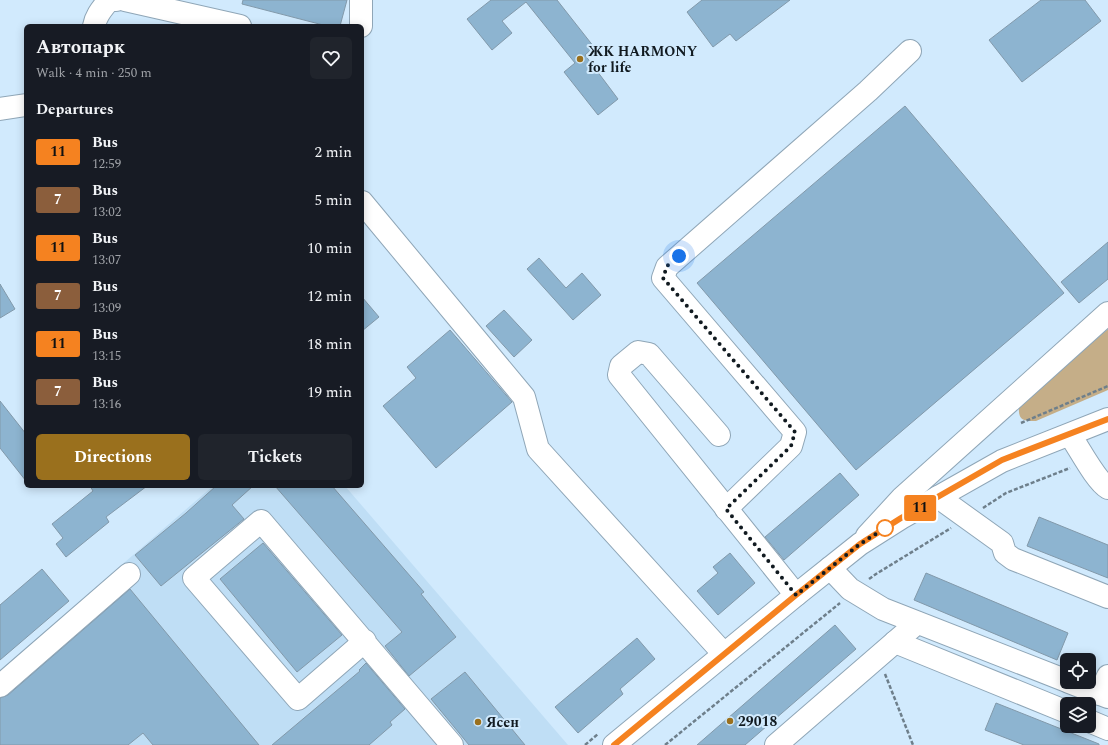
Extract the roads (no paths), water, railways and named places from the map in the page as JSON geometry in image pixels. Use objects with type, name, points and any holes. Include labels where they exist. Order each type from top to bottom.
[{"type":"main road","points":[[94,24],[96,17],[109,0],[116,0]]},
{"type":"main road","points":[[125,0],[231,24]]},
{"type":"main road","points":[[361,0],[361,24]]},
{"type":"main road","points":[[726,509],[791,446],[795,432],[663,278],[667,266],[868,91],[910,51]]},
{"type":"main road","points":[[0,109],[24,105]]},
{"type":"main road","points":[[364,204],[524,397],[538,449],[724,654]]},
{"type":"main road","points":[[860,544],[902,498],[1108,312]]},
{"type":"main road","points":[[719,435],[649,354],[638,352],[621,366],[618,375],[796,595]]},
{"type":"main road","points":[[614,745],[860,544],[901,518],[1002,460],[1070,435],[1108,419]]},
{"type":"main road","points":[[1070,435],[1094,473],[1104,486],[1108,488]]},
{"type":"main road","points":[[938,497],[993,535],[1002,543],[1005,553],[1013,559],[1108,597]]},
{"type":"main road","points":[[365,641],[298,699],[194,578],[261,521],[365,641],[452,745]]},
{"type":"main road","points":[[830,568],[850,589],[883,609],[1060,679]]},
{"type":"main road","points":[[0,686],[129,574]]},
{"type":"main road","points":[[776,745],[917,623]]},
{"type":"main road","points":[[895,642],[1060,709]]},
{"type":"main road","points":[[1096,724],[1108,729]]},
{"type":"place","name":"ЖК HARMONY for life","points":[[580,59]]},
{"type":"place","name":"29018","points":[[730,721]]},
{"type":"place","name":"Ясен","points":[[478,722]]}]
